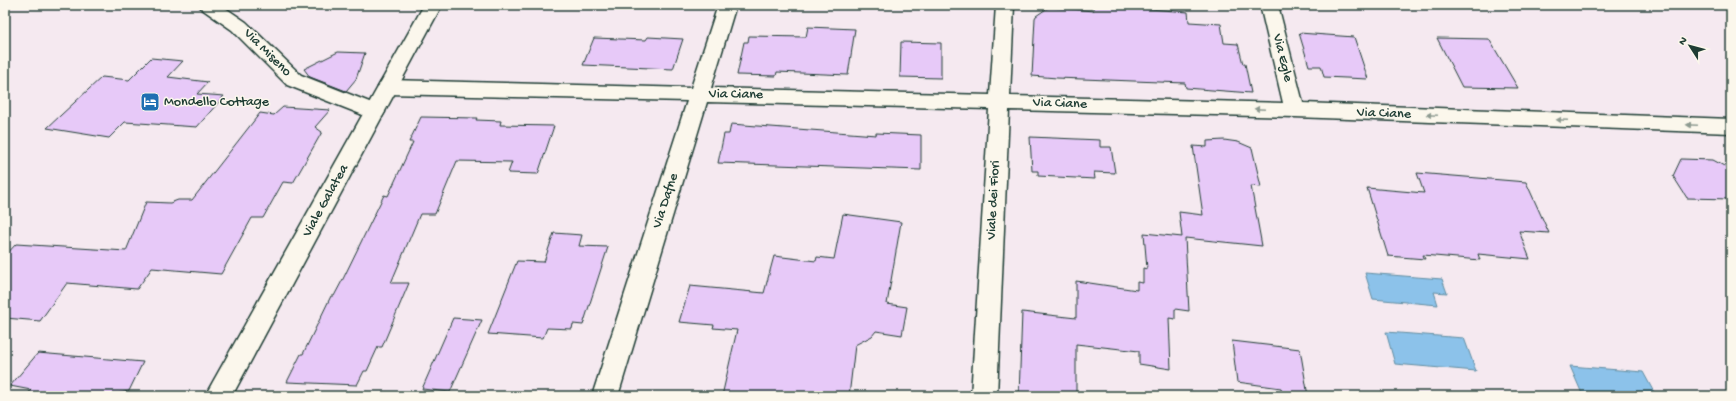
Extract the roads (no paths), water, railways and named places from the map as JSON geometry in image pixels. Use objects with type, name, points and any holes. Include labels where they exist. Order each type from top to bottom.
[{"type":"street","name":"Via Miseno","points":[[208,5],[239,26],[294,80],[375,112]]},
{"type":"street","name":"Viale Galatea","points":[[218,396],[433,5]]},
{"type":"street","name":"Via Dafne","points":[[605,396],[727,5]]},
{"type":"street","name":"Viale dei Fiori","points":[[984,396],[1005,5]]},
{"type":"street","name":"Via Egle","points":[[1268,5],[1295,110]]},
{"type":"street","name":"Via Ciane","points":[[388,87],[1295,110],[1731,126]]},
{"type":"water","points":[[1365,273],[1442,279],[1447,293],[1434,292],[1438,305],[1373,299]]},
{"type":"water","points":[[1386,332],[1464,338],[1476,371],[1395,364]]},
{"type":"water","points":[[1570,366],[1643,372],[1656,396],[1583,396]]},
{"type":"place","name":"Mondello Cottage","points":[[150,102]]}]
